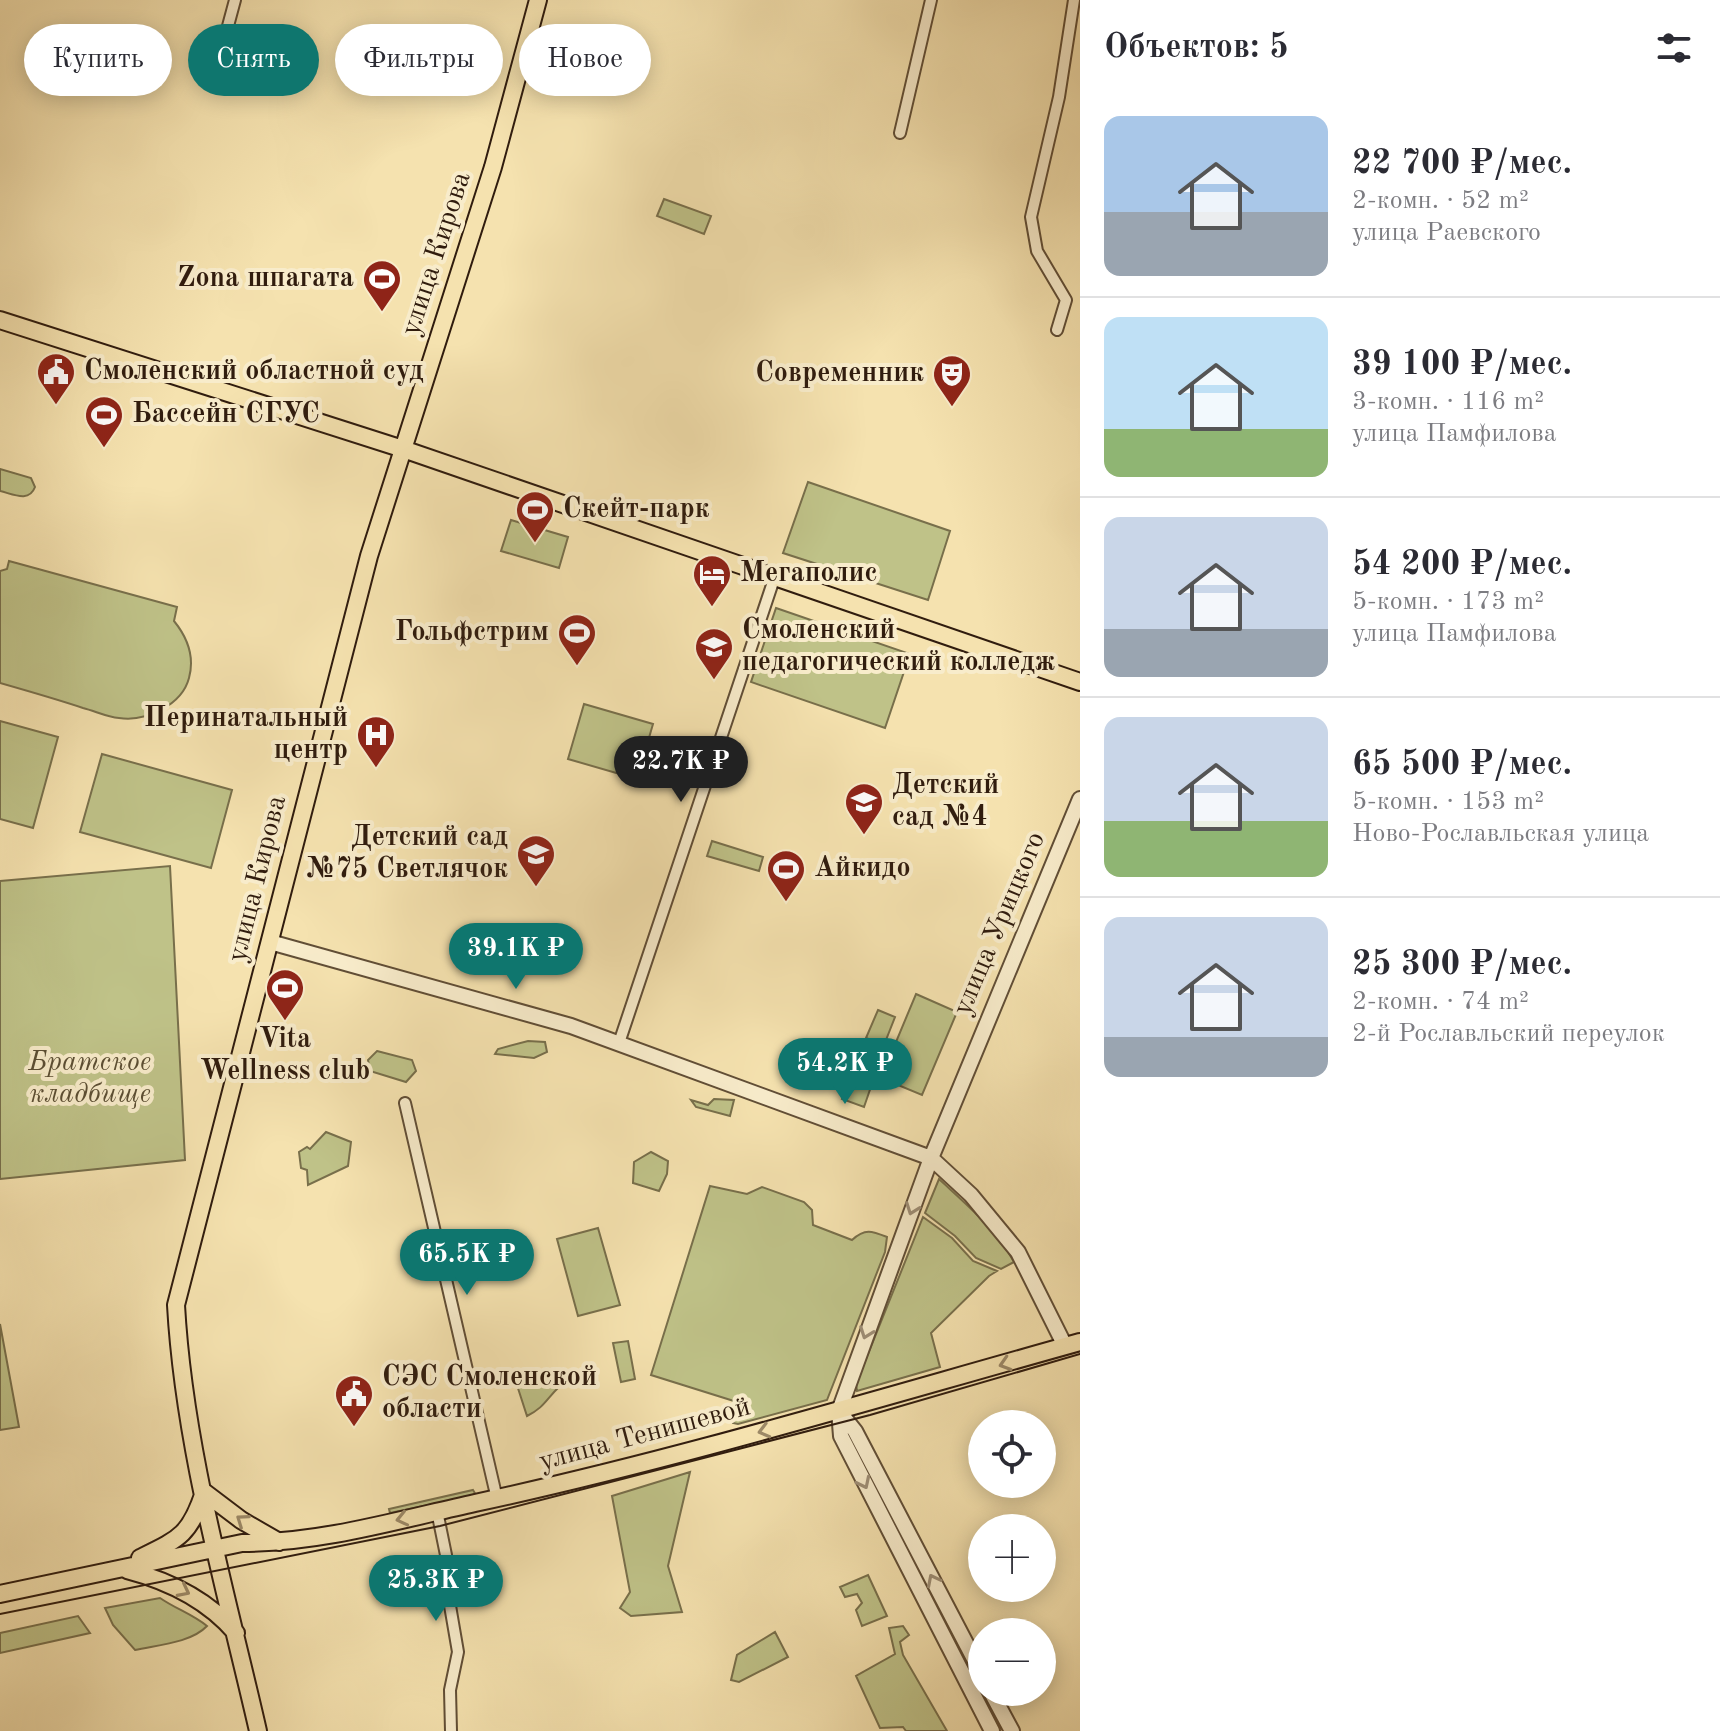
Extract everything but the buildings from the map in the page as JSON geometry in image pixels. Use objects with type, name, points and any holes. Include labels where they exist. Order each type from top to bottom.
[{"type":"main road","name":"улица Кирова","points":[[258,1731],[204,1492],[180,1369],[176,1305],[365,570],[493,167],[538,0]]},
{"type":"main road","points":[[0,320],[403,449],[1080,682]]},
{"type":"main road","name":"улица Тенишевой","points":[[121,1568],[218,1554],[242,1543],[282,1543],[497,1499],[839,1411],[1072,1344]]},
{"type":"main road","points":[[0,1594],[121,1568],[175,1541],[197,1514],[204,1492],[252,1527],[282,1543]]},
{"type":"main road","points":[[121,1568],[157,1578],[200,1600],[236,1634]]},
{"type":"street","points":[[229,24],[235,0]]},
{"type":"street","points":[[900,133],[931,0]]},
{"type":"street","points":[[1057,330],[1066,300],[1037,251],[1031,217],[1059,97],[1074,0]]},
{"type":"street","points":[[619,1043],[775,576]]},
{"type":"street","name":"улица Урицкого","points":[[839,1411],[931,1158],[1080,799]]},
{"type":"street","points":[[270,942],[571,1026],[931,1158],[971,1195],[1018,1252],[1072,1344]]},
{"type":"street","points":[[405,1103],[497,1499]]},
{"type":"street","points":[[839,1411],[855,1431],[968,1648]]},
{"type":"street","points":[[839,1411],[841,1436],[992,1731]]},
{"type":"street","points":[[437,1511],[446,1555],[448,1594],[458,1652],[450,1690],[451,1731]]},
{"type":"street","points":[[934,1619],[949,1613]]},
{"type":"street","points":[[999,1706],[1012,1731]]},
{"type":"green space","points":[[664,199],[711,216],[704,234],[657,216]]},
{"type":"green space","points":[[0,469],[31,478],[35,487],[32,492],[20,496],[0,491]]},
{"type":"green space","points":[[808,482],[950,531],[928,600],[783,553]]},
{"type":"green space","name":"Скейт-парк","points":[[511,520],[568,537],[559,568],[501,551]]},
{"type":"green space","points":[[9,561],[177,607],[174,621],[186,640],[191,662],[189,678],[179,696],[162,710],[129,719],[0,683],[0,571],[7,569]]},
{"type":"green space","points":[[776,608],[910,654],[885,728],[751,682]]},
{"type":"green space","points":[[584,704],[653,724],[637,779],[568,759]]},
{"type":"green space","points":[[0,721],[58,737],[33,828],[0,819]]},
{"type":"green space","points":[[102,754],[232,790],[211,868],[80,832]]},
{"type":"green space","points":[[712,841],[763,857],[759,871],[707,856]]},
{"type":"green space","name":"Братское кладбище","points":[[170,866],[185,1160],[0,1179],[0,881]]},
{"type":"green space","points":[[916,994],[957,1012],[922,1095],[881,1078]]},
{"type":"green space","points":[[878,1010],[895,1017],[884,1045],[866,1038]]},
{"type":"green space","points":[[528,1041],[545,1042],[547,1052],[534,1058],[495,1054],[498,1049]]},
{"type":"green space","points":[[377,1051],[412,1060],[416,1071],[406,1082],[370,1071],[368,1060]]},
{"type":"green space","points":[[854,1067],[875,1075],[864,1107],[842,1099]]},
{"type":"green space","points":[[714,1099],[734,1100],[730,1116],[696,1107],[691,1100],[708,1105]]},
{"type":"green space","points":[[326,1132],[351,1142],[348,1166],[308,1185],[307,1170],[301,1168],[299,1152],[307,1147],[310,1149]]},
{"type":"green space","points":[[651,1152],[668,1161],[667,1174],[659,1191],[633,1183],[634,1162]]},
{"type":"green space","points":[[939,1179],[989,1228],[1014,1262],[1001,1269],[976,1258],[955,1236],[925,1213]]},
{"type":"green space","points":[[710,1186],[747,1194],[762,1187],[804,1202],[812,1210],[813,1225],[852,1240],[869,1232],[887,1237],[885,1252],[827,1400],[738,1424],[733,1423],[737,1402],[651,1375]]},
{"type":"green space","points":[[923,1217],[952,1238],[973,1261],[997,1271],[931,1333],[940,1367],[857,1391],[856,1384]]},
{"type":"green space","points":[[598,1228],[620,1305],[578,1316],[557,1239]]},
{"type":"green space","points":[[0,1324],[19,1427],[0,1430]]},
{"type":"green space","points":[[628,1341],[635,1379],[621,1382],[613,1343]]},
{"type":"green space","points":[[546,1369],[557,1371],[560,1386],[542,1406],[527,1416],[515,1379]]},
{"type":"green space","points":[[690,1472],[668,1566],[682,1612],[631,1616],[620,1608],[630,1592],[612,1496]]},
{"type":"green space","points":[[473,1490],[476,1495],[390,1513],[389,1509]]},
{"type":"green space","points":[[868,1575],[887,1616],[862,1626],[856,1610],[862,1603],[857,1594],[845,1597],[840,1587]]},
{"type":"green space","points":[[160,1598],[207,1626],[183,1640],[135,1650],[113,1625],[105,1608]]},
{"type":"green space","points":[[78,1616],[90,1633],[0,1653],[0,1633]]},
{"type":"green space","points":[[903,1626],[909,1635],[900,1642],[903,1655],[947,1731],[880,1728],[856,1676],[895,1654],[889,1628]]},
{"type":"green space","points":[[775,1632],[788,1657],[739,1682],[731,1680],[737,1655]]},
{"type":"tram line","points":[[0,1614],[440,1526],[870,1415],[1080,1354]]},
{"type":"place","name":"Zona шпагата","points":[[382,313]]},
{"type":"place","name":"Смоленский областной суд","points":[[56,406]]},
{"type":"place","name":"Современник","points":[[952,408]]},
{"type":"place","name":"Бассейн СГУС","points":[[104,449]]},
{"type":"place","name":"Скейт-парк","points":[[535,544]]},
{"type":"place","name":"Мегаполис","points":[[712,608]]},
{"type":"place","name":"Гольфстрим","points":[[577,667]]},
{"type":"place","name":"Смоленский педагогический колледж","points":[[714,681]]},
{"type":"place","name":"Перинатальный центр","points":[[376,769]]},
{"type":"place","name":"Детский сад №4","points":[[864,836]]},
{"type":"place","name":"Детский сад №75 Светлячок","points":[[536,888]]},
{"type":"place","name":"Айкидо","points":[[786,903]]},
{"type":"place","name":"Vita Wellness club","points":[[285,1022]]},
{"type":"place","name":"СЭС Смоленской области","points":[[354,1428]]}]
